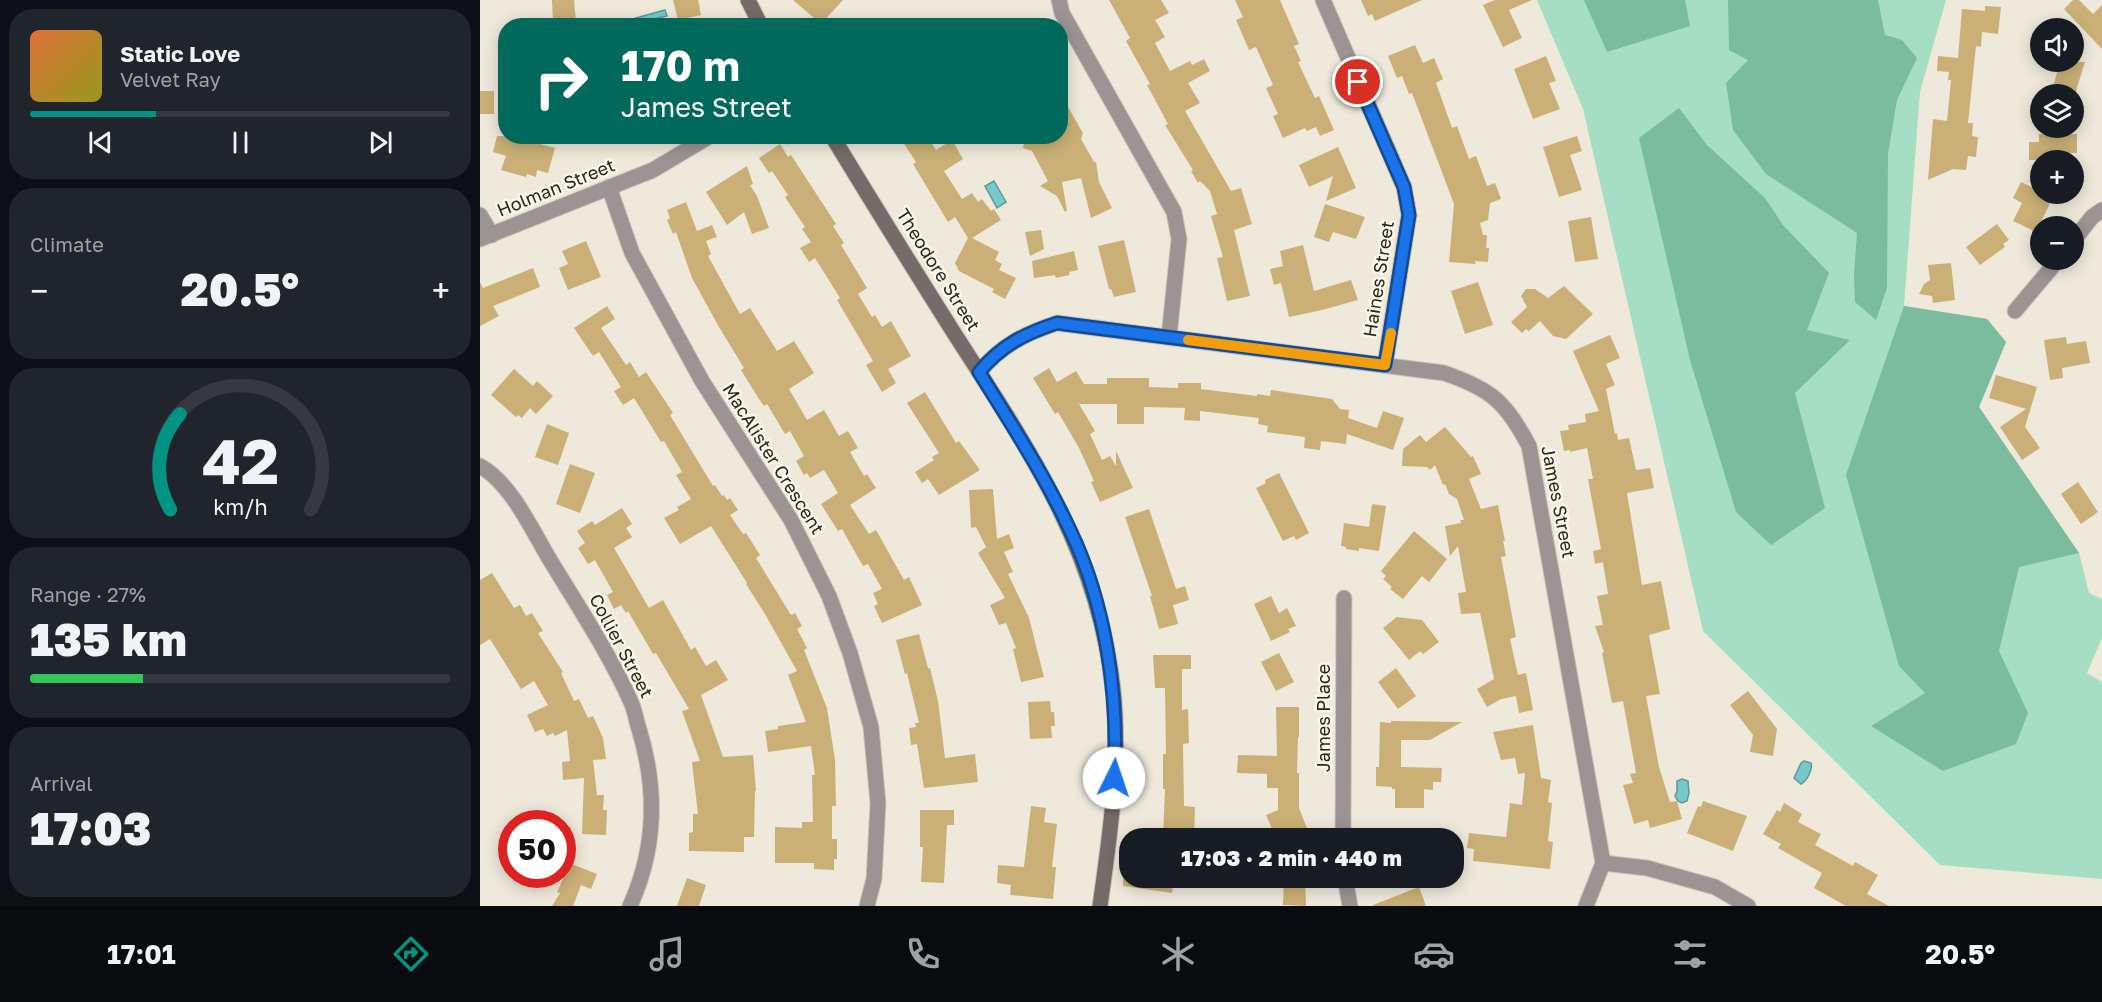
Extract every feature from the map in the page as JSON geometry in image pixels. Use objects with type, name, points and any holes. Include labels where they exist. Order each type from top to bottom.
[{"type":"main road","points":[[748,0],[757,18]]},
{"type":"main road","points":[[759,0],[767,18]]},
{"type":"main road","name":"Theodore Street","points":[[837,144],[1034,459],[1071,531],[1091,584],[1098,608],[1113,689],[1116,747],[1100,906]]},
{"type":"street","points":[[1059,0],[1065,18]]},
{"type":"street","name":"Haines Street","points":[[1323,0],[1404,187],[1409,215],[1385,365]]},
{"type":"street","points":[[1068,24],[1174,212],[1179,239],[1169,337]]},
{"type":"street","name":"Holman Street","points":[[486,237],[653,170],[697,144]]},
{"type":"street","name":"MacAlister Crescent","points":[[609,187],[632,253],[702,381],[791,520],[829,596],[850,653],[870,727],[878,803],[874,879],[867,906]]},
{"type":"street","points":[[2084,227],[2092,217],[2102,210]]},
{"type":"street","points":[[480,215],[486,237]]},
{"type":"street","points":[[2015,311],[2050,270]]},
{"type":"street","name":"James Street","points":[[979,372],[994,354],[1030,332],[1057,323],[1444,373],[1472,382],[1494,396],[1516,421],[1529,446],[1603,863]]},
{"type":"street","name":"Collier Street","points":[[480,466],[490,472],[512,496],[603,648],[632,704],[646,752],[652,786],[652,821],[647,857],[630,906]]},
{"type":"street","name":"James Place","points":[[1343,828],[1344,598]]},
{"type":"street","points":[[1586,906],[1603,863],[1647,868],[1715,887],[1748,906]]},
{"type":"street","points":[[1347,888],[1350,906]]},
{"type":"green space","points":[[1537,0],[1946,0],[1920,92],[1904,306],[1987,319],[2006,342],[1979,407],[2079,553],[2089,593],[2102,599],[2102,638],[2087,673],[2102,682],[2102,879],[1940,865],[1703,631],[1583,109]]},
{"type":"green space","points":[[1584,0],[1685,0],[1690,26],[1607,52]]},
{"type":"green space","points":[[1728,0],[1878,0],[1885,35],[1902,40],[1917,58],[1897,100],[1888,154],[1887,288],[1876,320],[1855,302],[1854,274],[1857,233],[1766,174],[1733,130],[1726,83],[1748,60],[1729,50]]},
{"type":"green space","points":[[1679,108],[1707,145],[1765,198],[1783,225],[1829,273],[1807,330],[1850,340],[1795,393],[1825,508],[1771,545],[1736,512],[1690,360],[1639,138]]},
{"type":"green space","points":[[1904,306],[1987,319],[2006,342],[1979,407],[2079,553],[2019,567],[1999,651],[2028,713],[2016,744],[1943,771],[1871,726],[1925,693],[1899,666],[1846,475]]},
{"type":"water","points":[[665,10],[667,16],[658,18],[636,18]]},
{"type":"water","points":[[994,181],[1006,202],[997,208],[985,186]]},
{"type":"water","points":[[1804,761],[1811,763],[1811,768],[1807,778],[1801,784],[1794,778]]},
{"type":"water","points":[[1682,779],[1688,781],[1689,793],[1687,801],[1682,803],[1675,796],[1677,781]]},
{"type":"building","points":[[552,0],[574,0],[576,18],[553,18]]},
{"type":"building","points":[[673,0],[698,0],[701,15],[678,18]]},
{"type":"building","points":[[793,0],[843,0],[826,18],[814,18]]},
{"type":"building","points":[[1109,0],[1161,0],[1169,13],[1155,20],[1165,37],[1155,43],[1170,71],[1190,61],[1192,65],[1204,59],[1210,71],[1188,83],[1200,103],[1185,111],[1231,191],[1241,188],[1252,224],[1234,230],[1250,296],[1227,301],[1217,258],[1223,257],[1211,216],[1217,214],[1210,191],[1200,181],[1198,183],[1191,171],[1193,170],[1165,125],[1168,124],[1147,85],[1150,84],[1126,41],[1130,38]]},
{"type":"building","points":[[1235,0],[1280,0],[1299,44],[1294,46],[1301,61],[1298,62],[1315,98],[1319,96],[1334,130],[1320,136],[1316,127],[1307,131],[1305,128],[1283,138],[1273,116],[1278,114],[1266,88],[1273,85],[1256,47],[1249,50],[1236,20],[1243,17]]},
{"type":"building","points":[[1361,0],[1422,0],[1375,21],[1372,14],[1368,16]]},
{"type":"building","points":[[1495,0],[1532,0],[1509,10],[1522,38],[1503,47],[1483,5]]},
{"type":"building","points":[[2073,0],[2079,0],[2093,14],[2102,5],[2102,49],[2084,30],[2084,18],[2073,18],[2064,9]]},
{"type":"building","points":[[1985,6],[2001,7],[1998,34],[1982,32],[1981,47],[1976,46],[1968,123],[1973,123],[1972,136],[1978,137],[1976,157],[1968,156],[1966,170],[1953,169],[1928,180],[1933,119],[1947,121],[1951,80],[1948,80],[1949,72],[1937,71],[1938,56],[1958,58],[1962,9],[1985,11]]},
{"type":"building","points":[[1415,45],[1423,63],[1434,58],[1443,79],[1436,83],[1452,128],[1457,126],[1469,159],[1476,156],[1487,186],[1495,183],[1501,199],[1490,203],[1488,220],[1480,223],[1483,235],[1487,235],[1488,262],[1475,261],[1476,264],[1449,262],[1454,204],[1412,93],[1409,94],[1402,76],[1397,78],[1388,56]]},
{"type":"building","points":[[1546,56],[1556,81],[1549,83],[1560,109],[1533,119],[1514,69]]},
{"type":"building","points":[[2057,72],[2082,72],[2078,84],[2054,84]]},
{"type":"building","points":[[480,91],[494,91],[494,114],[480,114]]},
{"type":"building","points":[[1068,107],[1083,133],[1081,139],[1096,162],[1099,182],[1112,208],[1091,218],[1081,178],[1062,182],[1067,211],[1065,212],[1057,196],[1040,186],[1048,181],[1032,151],[1023,148],[1024,144],[1068,144]]},
{"type":"building","points":[[497,136],[498,144],[540,144],[555,148],[548,173],[537,170],[536,177],[527,174],[526,177],[501,170],[506,156],[493,152]]},
{"type":"building","points":[[1577,136],[1582,151],[1570,155],[1582,190],[1559,197],[1543,147]]},
{"type":"building","points":[[2039,138],[2077,138],[2077,150],[2030,150],[2029,160],[2029,142],[2039,142]]},
{"type":"building","points":[[780,144],[788,157],[791,155],[836,224],[833,226],[844,243],[841,245],[867,288],[858,294],[872,317],[875,315],[882,327],[891,321],[911,356],[888,369],[896,383],[882,392],[866,365],[873,361],[837,300],[840,298],[815,258],[809,262],[800,248],[811,242],[802,229],[805,227],[785,197],[788,195],[772,171],[769,173],[759,158]]},
{"type":"building","points":[[904,144],[932,144],[936,150],[946,144],[954,144],[963,159],[944,171],[962,199],[972,193],[978,202],[982,199],[991,211],[994,209],[1001,220],[972,238],[999,252],[995,260],[1002,264],[999,270],[1016,278],[1005,299],[992,292],[994,289],[959,271],[955,263],[968,238],[955,217],[948,222],[913,164],[916,162]]},
{"type":"building","points":[[1338,147],[1356,188],[1326,201],[1333,176],[1309,187],[1299,165]]},
{"type":"building","points":[[747,166],[753,184],[750,185],[757,196],[769,228],[752,234],[744,212],[727,225],[706,192]]},
{"type":"building","points":[[2021,182],[2030,186],[2030,204],[2050,204],[2044,216],[2030,216],[2030,229],[2013,221],[2022,203],[2013,198]]},
{"type":"building","points":[[686,202],[697,231],[712,225],[717,237],[706,241],[711,254],[708,256],[740,314],[750,308],[777,351],[794,341],[814,373],[789,389],[807,420],[824,410],[839,436],[848,431],[858,448],[850,452],[864,476],[867,474],[876,488],[850,505],[869,534],[876,530],[904,580],[909,577],[922,605],[882,623],[874,606],[878,604],[873,593],[882,589],[868,564],[863,566],[842,529],[838,531],[821,504],[838,493],[824,470],[810,478],[807,473],[804,475],[796,461],[804,456],[790,431],[785,434],[767,404],[764,406],[759,399],[741,370],[744,368],[692,278],[676,232],[673,234],[667,220],[670,218],[667,210]]},
{"type":"building","points":[[1325,204],[1365,217],[1356,239],[1333,232],[1329,242],[1314,237]]},
{"type":"building","points":[[1591,217],[1598,259],[1575,262],[1568,221]]},
{"type":"building","points":[[1997,224],[2009,240],[2003,244],[2005,247],[1980,265],[1966,247]]},
{"type":"building","points":[[1041,230],[1044,249],[1030,256],[1025,232]]},
{"type":"building","points":[[1124,240],[1136,292],[1114,297],[1109,289],[1098,246]]},
{"type":"building","points":[[586,241],[601,277],[568,290],[559,268],[568,264],[562,251]]},
{"type":"building","points":[[1303,245],[1314,291],[1351,280],[1358,300],[1289,317],[1281,283],[1274,285],[1270,269],[1283,266],[1280,251]]},
{"type":"building","points":[[1074,251],[1078,270],[1069,272],[1070,275],[1056,278],[1055,275],[1034,278],[1032,261]]},
{"type":"building","points":[[1951,263],[1955,300],[1933,303],[1932,296],[1919,294],[1924,284],[1930,280],[1928,265]]},
{"type":"building","points":[[533,268],[540,287],[493,306],[499,316],[480,326],[480,282],[483,288]]},
{"type":"building","points":[[1478,282],[1493,325],[1465,334],[1451,291]]},
{"type":"building","points":[[1564,286],[1593,314],[1566,339],[1553,336],[1540,321],[1529,331],[1526,329],[1522,333],[1511,322],[1527,307],[1521,296],[1526,289],[1535,289],[1548,298]]},
{"type":"building","points":[[607,306],[615,319],[601,328],[626,365],[630,362],[639,377],[646,372],[673,413],[670,415],[713,486],[715,485],[727,500],[730,498],[738,510],[730,515],[743,534],[746,533],[760,555],[756,558],[791,615],[795,613],[802,626],[797,629],[807,648],[804,650],[827,708],[835,760],[836,806],[832,806],[832,839],[837,839],[837,859],[834,859],[834,870],[814,869],[814,863],[775,863],[775,827],[802,828],[802,822],[813,822],[812,775],[815,775],[811,746],[768,752],[765,731],[778,729],[778,726],[806,722],[788,675],[797,671],[747,583],[711,526],[680,544],[664,518],[679,510],[677,507],[691,499],[676,475],[682,472],[634,398],[623,405],[614,391],[621,387],[599,352],[593,356],[574,328]]},
{"type":"building","points":[[1610,335],[1620,358],[1606,364],[1615,385],[1606,389],[1615,434],[1617,433],[1618,440],[1629,438],[1636,470],[1650,468],[1654,488],[1627,493],[1642,585],[1661,581],[1670,629],[1649,635],[1660,694],[1646,696],[1659,767],[1670,802],[1677,801],[1682,819],[1650,828],[1648,820],[1634,824],[1623,785],[1633,783],[1630,774],[1636,773],[1623,701],[1612,703],[1602,653],[1604,652],[1595,626],[1603,625],[1597,596],[1608,594],[1603,562],[1595,564],[1593,551],[1601,549],[1588,479],[1593,479],[1587,448],[1564,451],[1560,431],[1569,430],[1568,425],[1586,422],[1585,414],[1599,411],[1573,351]]},
{"type":"building","points":[[2066,337],[2067,344],[2086,341],[2090,363],[2062,368],[2063,378],[2050,380],[2044,340]]},
{"type":"building","points":[[1049,368],[1057,382],[1076,371],[1084,384],[1107,384],[1107,378],[1149,378],[1149,387],[1178,388],[1178,383],[1201,383],[1201,389],[1257,396],[1257,394],[1270,396],[1271,390],[1332,399],[1340,409],[1349,410],[1348,418],[1377,428],[1383,411],[1404,418],[1393,450],[1347,434],[1346,444],[1321,441],[1320,450],[1304,448],[1305,437],[1267,432],[1268,426],[1258,424],[1259,418],[1200,411],[1200,421],[1184,420],[1185,408],[1144,407],[1144,424],[1117,424],[1117,404],[1079,404],[1095,431],[1090,434],[1102,460],[1110,456],[1116,466],[1116,451],[1133,488],[1100,502],[1091,482],[1094,481],[1079,448],[1058,412],[1055,414],[1033,378]]},
{"type":"building","points":[[514,369],[533,386],[537,381],[553,396],[536,414],[530,408],[522,418],[518,415],[516,417],[491,395]]},
{"type":"building","points":[[1996,375],[2037,387],[2025,427],[2040,448],[2022,460],[2000,427],[2026,409],[1989,398]]},
{"type":"building","points":[[925,392],[956,443],[959,441],[980,470],[939,495],[928,479],[922,483],[915,472],[934,460],[932,457],[939,453],[907,403]]},
{"type":"building","points":[[547,424],[569,433],[558,465],[535,457]]},
{"type":"building","points":[[1445,427],[1471,457],[1473,456],[1481,474],[1469,479],[1481,509],[1498,505],[1506,556],[1501,557],[1516,637],[1510,639],[1518,675],[1526,673],[1533,710],[1519,713],[1516,696],[1501,699],[1487,707],[1477,689],[1494,679],[1480,613],[1461,614],[1458,593],[1466,592],[1458,546],[1450,556],[1445,526],[1461,523],[1460,520],[1464,520],[1457,499],[1449,494],[1445,484],[1443,485],[1435,465],[1430,470],[1427,467],[1402,466],[1403,449],[1420,435],[1426,442]]},
{"type":"building","points":[[570,464],[595,473],[580,513],[556,504]]},
{"type":"building","points":[[1279,473],[1309,533],[1296,540],[1294,536],[1283,541],[1256,488]]},
{"type":"building","points":[[2078,482],[2098,512],[2081,524],[2061,494]]},
{"type":"building","points":[[993,489],[997,539],[1009,534],[1014,548],[1004,552],[1013,572],[1008,574],[1029,618],[1044,677],[1021,682],[1013,649],[1016,648],[1006,623],[999,625],[990,605],[1005,598],[978,553],[986,547],[976,527],[971,528],[969,490]]},
{"type":"building","points":[[1372,504],[1386,506],[1379,551],[1359,548],[1359,551],[1341,546],[1344,523],[1369,527]]},
{"type":"building","points":[[622,508],[632,524],[626,528],[632,537],[614,548],[649,608],[663,600],[691,650],[695,647],[706,666],[716,660],[728,680],[701,695],[723,757],[753,755],[756,791],[754,837],[744,837],[744,852],[689,851],[689,833],[693,832],[693,814],[698,814],[692,762],[700,761],[682,711],[689,709],[628,611],[626,613],[621,605],[614,609],[607,595],[613,592],[595,560],[588,564],[578,548],[585,543],[577,531],[592,521],[595,525]]},
{"type":"building","points":[[1149,509],[1176,589],[1185,586],[1189,600],[1173,605],[1178,624],[1159,629],[1150,596],[1152,596],[1125,517]]},
{"type":"building","points":[[1414,531],[1447,559],[1429,582],[1422,576],[1403,599],[1390,589],[1392,587],[1383,579],[1386,576],[1381,571]]},
{"type":"building","points":[[492,573],[514,608],[520,605],[526,616],[532,613],[543,631],[538,633],[563,672],[561,673],[574,701],[579,699],[588,718],[593,716],[603,738],[606,759],[593,760],[597,795],[604,795],[603,810],[607,810],[606,835],[582,834],[584,778],[563,780],[562,762],[570,761],[567,730],[555,736],[553,733],[547,736],[543,729],[535,732],[527,715],[548,705],[534,681],[521,689],[490,639],[480,645],[480,580]]},
{"type":"building","points":[[1271,596],[1279,613],[1287,608],[1296,626],[1288,629],[1290,632],[1271,641],[1254,604]]},
{"type":"building","points":[[1397,617],[1422,620],[1439,642],[1423,654],[1420,651],[1409,660],[1383,628]]},
{"type":"building","points":[[919,634],[938,701],[945,758],[975,754],[978,782],[924,788],[917,744],[911,745],[909,728],[916,727],[915,723],[919,723],[896,640]]},
{"type":"building","points":[[1279,653],[1294,682],[1276,691],[1261,662]]},
{"type":"building","points":[[1153,655],[1191,655],[1191,669],[1182,669],[1182,710],[1188,709],[1189,743],[1183,744],[1184,806],[1195,807],[1194,828],[1163,828],[1165,688],[1155,688]]},
{"type":"building","points":[[1396,668],[1416,696],[1398,709],[1378,682]]},
{"type":"building","points":[[1748,691],[1777,729],[1773,756],[1750,752],[1753,735],[1730,705]]},
{"type":"building","points":[[1050,701],[1055,726],[1051,726],[1052,738],[1030,739],[1028,702]]},
{"type":"building","points":[[1276,707],[1299,707],[1297,773],[1299,773],[1299,808],[1307,828],[1272,828],[1266,815],[1278,810],[1278,788],[1267,788],[1267,774],[1237,773],[1238,755],[1277,756]]},
{"type":"building","points":[[1391,721],[1462,722],[1430,740],[1401,740],[1401,767],[1442,768],[1441,782],[1433,782],[1433,790],[1424,789],[1424,808],[1395,808],[1395,789],[1376,786],[1376,767],[1379,767],[1380,722],[1391,723]]},
{"type":"building","points":[[1533,725],[1541,778],[1551,780],[1548,802],[1552,803],[1548,841],[1553,842],[1550,869],[1473,861],[1474,849],[1467,848],[1469,833],[1506,837],[1510,803],[1522,805],[1525,773],[1518,774],[1515,758],[1501,760],[1493,732]]},
{"type":"building","points":[[1703,801],[1747,816],[1733,851],[1687,833],[1698,806],[1701,807]]},
{"type":"building","points":[[1784,803],[1802,814],[1798,822],[1821,834],[1815,845],[1853,866],[1855,862],[1878,875],[1867,894],[1889,906],[1846,906],[1814,888],[1822,873],[1778,848],[1781,844],[1763,834],[1777,810],[1780,812]]},
{"type":"building","points":[[1031,806],[1046,808],[1044,822],[1057,824],[1052,867],[1056,867],[1053,899],[1010,895],[1011,885],[997,883],[998,865],[1024,867]]},
{"type":"building","points":[[920,810],[954,810],[954,825],[947,825],[944,883],[921,882],[923,847],[920,847]]},
{"type":"building","points":[[576,866],[597,874],[591,889],[581,885],[573,906],[552,906],[560,893],[557,892],[559,888],[576,888]]},
{"type":"building","points":[[687,878],[706,885],[699,906],[677,906]]},
{"type":"building","points":[[1137,888],[1173,888],[1172,893]]},
{"type":"building","points":[[1284,888],[1305,888],[1306,906],[1283,905]]},
{"type":"building","points":[[1419,888],[1426,906],[1374,906]]},
{"type":"slow traffic","points":[[1188,340],[1385,365],[1391,333]]},
{"type":"route","points":[[1114,778],[1116,723],[1113,689],[1098,608],[1091,584],[1071,531],[1034,459],[979,372],[994,354],[1030,332],[1057,323],[1385,365],[1409,215],[1404,187],[1358,82]]}]
